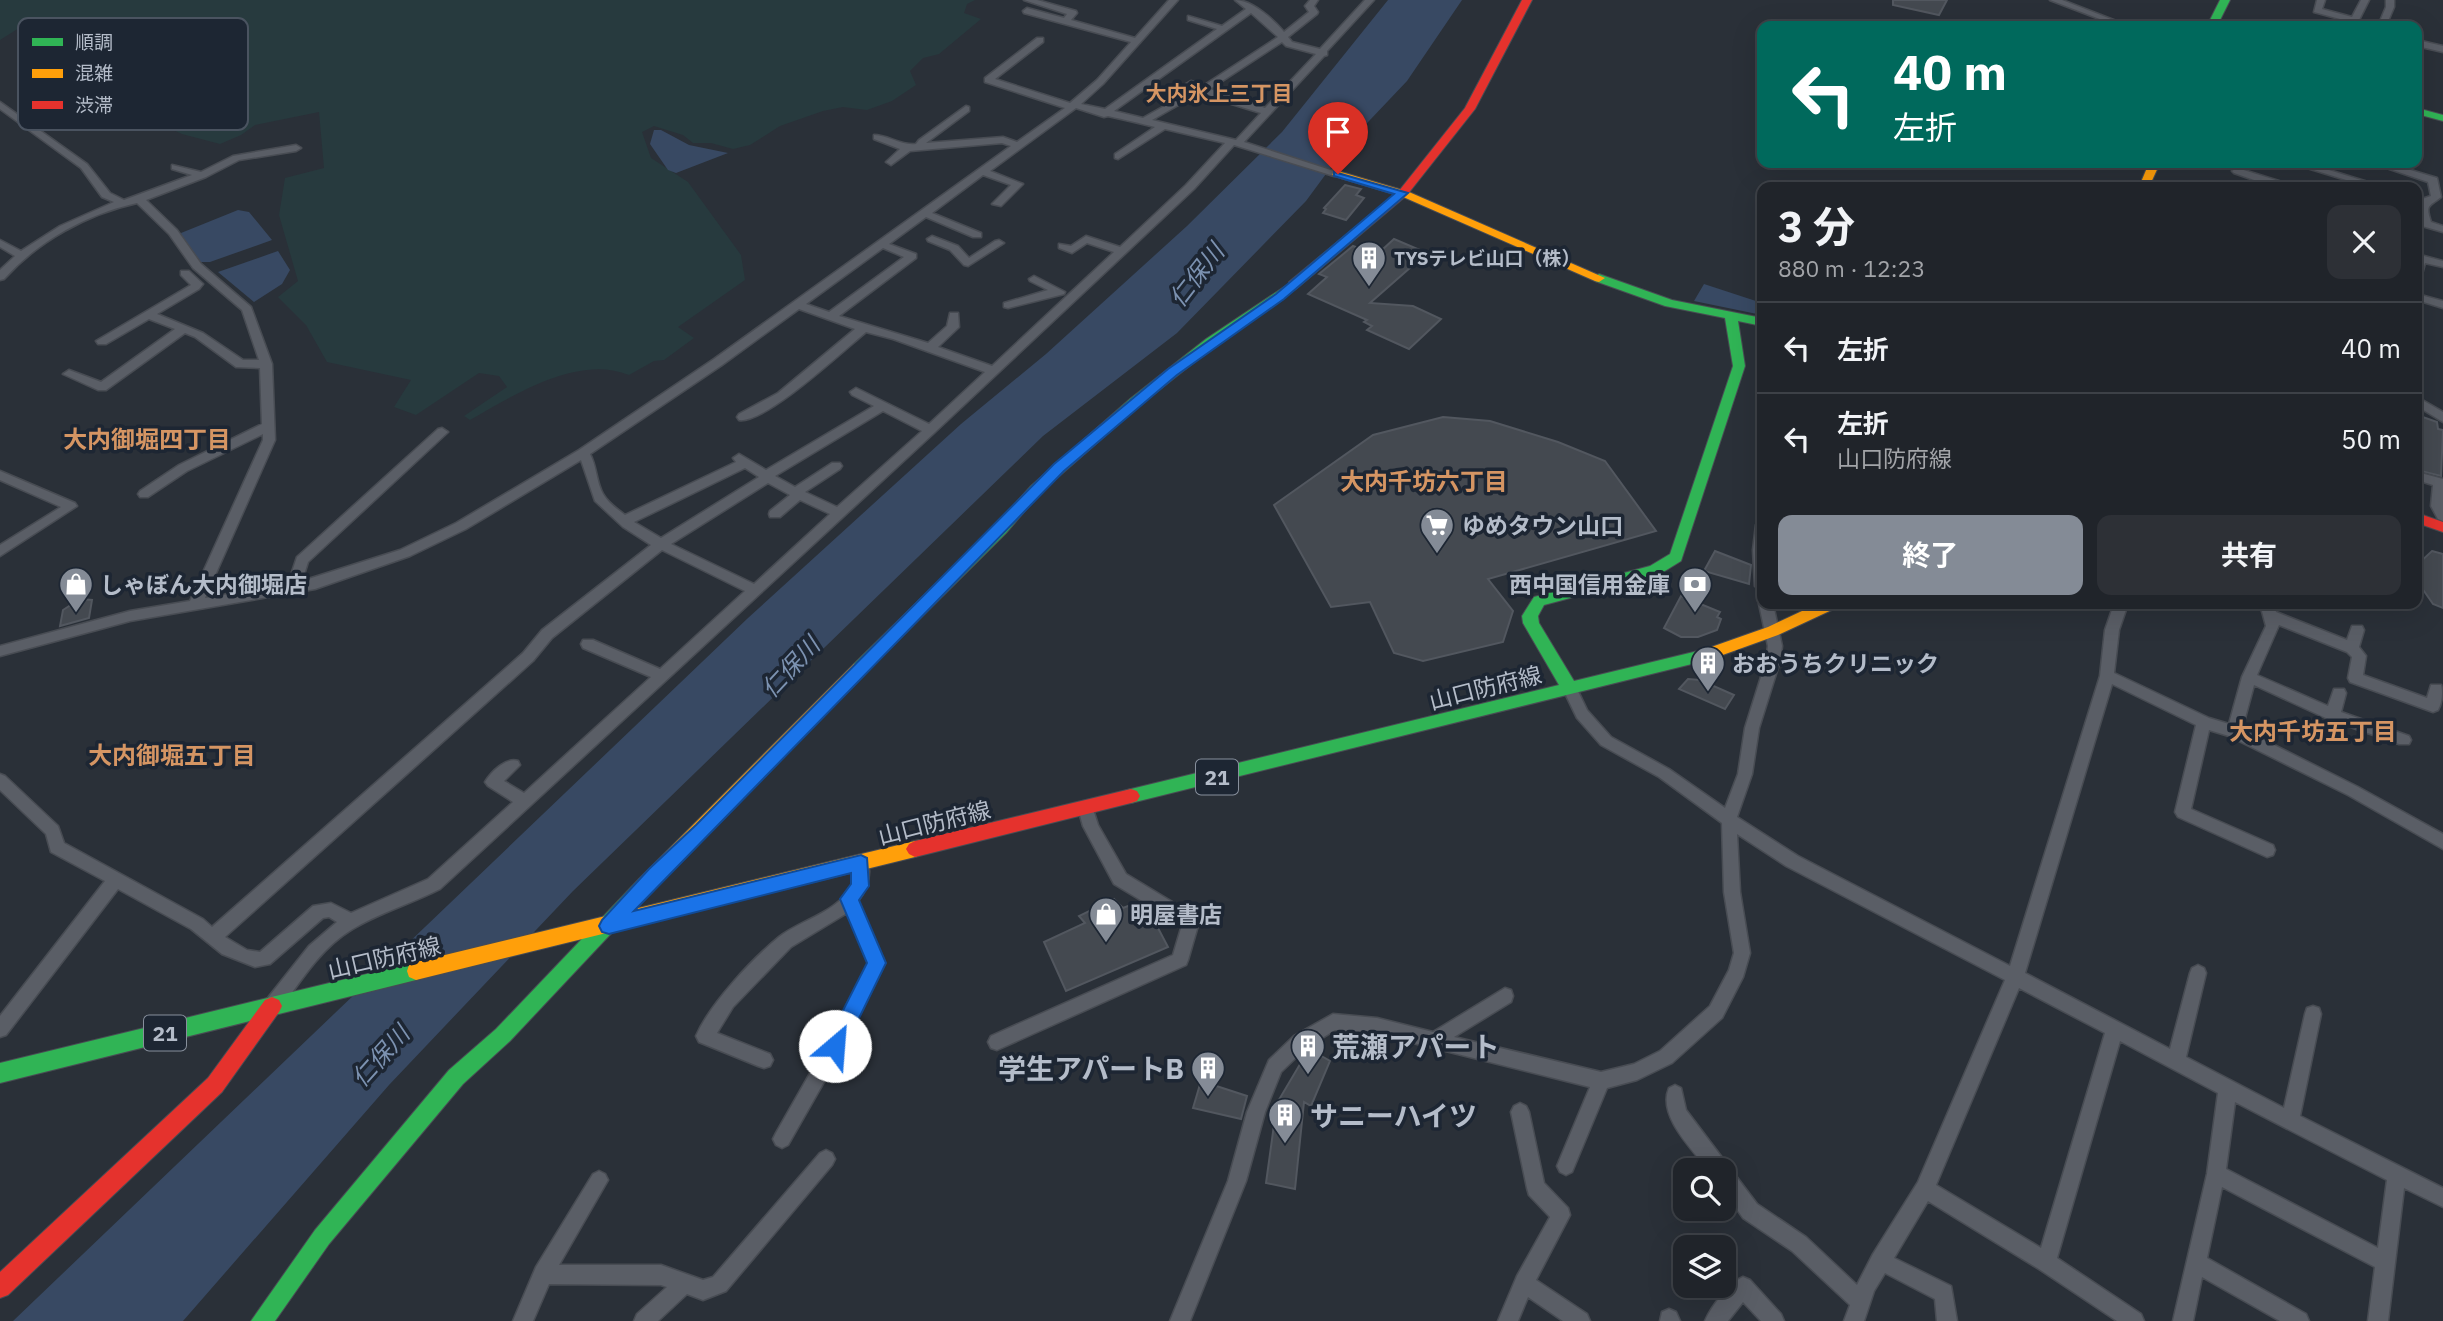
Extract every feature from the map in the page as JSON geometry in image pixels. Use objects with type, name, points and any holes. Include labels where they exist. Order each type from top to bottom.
[{"type":"street","points":[[0,651],[130,616],[293,587],[352,572],[405,554],[461,526],[583,453],[718,362],[927,214],[1073,106],[1100,82],[1174,0]]},
{"type":"street","points":[[1239,0],[1286,37]]},
{"type":"street","points":[[1104,114],[1224,29],[1257,0]]},
{"type":"street","points":[[1204,89],[1270,43],[1286,37],[1314,12],[1309,6],[1314,0]]},
{"type":"street","points":[[0,1287],[215,1085],[272,1006],[324,941],[347,924],[411,897],[434,884],[753,589],[930,430],[1065,293],[1121,251],[1237,143],[1324,53],[1370,0]]},
{"type":"street","points":[[262,1321],[322,1237],[456,1077],[503,1035],[602,927],[702,831],[1059,467],[1182,365],[1280,296],[1403,193],[1470,109],[1527,0]]},
{"type":"street","points":[[2054,0],[2111,21]]},
{"type":"street","points":[[2214,21],[2225,0]]},
{"type":"street","points":[[2321,0],[2317,10],[2356,20],[2365,0]]},
{"type":"street","points":[[2372,0],[2390,1],[2384,21]]},
{"type":"street","points":[[1028,5],[1066,21],[1136,41]]},
{"type":"street","points":[[1191,18],[1224,29]]},
{"type":"street","points":[[1286,37],[1284,41],[1289,44],[1324,53]]},
{"type":"street","points":[[1040,40],[988,80],[1104,114],[1237,143],[1403,193],[1498,237],[1667,302],[1731,318],[1757,321]]},
{"type":"street","points":[[2422,44],[2443,48]]},
{"type":"street","points":[[1191,84],[1224,99],[1268,112]]},
{"type":"street","points":[[1141,123],[1184,98]]},
{"type":"street","points":[[0,105],[18,118]]},
{"type":"street","points":[[920,147],[922,142],[966,109]]},
{"type":"street","points":[[2422,112],[2443,118]]},
{"type":"street","points":[[1118,156],[1161,127]]},
{"type":"street","points":[[34,130],[84,166],[106,195],[121,202]]},
{"type":"street","points":[[877,137],[907,148],[1003,140],[1019,146]]},
{"type":"street","points":[[0,277],[21,255],[121,202],[139,199],[202,175],[236,158],[296,148]]},
{"type":"street","points":[[891,162],[907,148]]},
{"type":"street","points":[[175,167],[202,175]]},
{"type":"street","points":[[2313,168],[2362,182]]},
{"type":"street","points":[[2393,168],[2433,180],[2430,199],[2422,211],[2426,224],[2443,229]]},
{"type":"street","points":[[2237,171],[2259,182]]},
{"type":"street","points":[[983,172],[1018,184],[997,204]]},
{"type":"street","points":[[2432,177],[2443,180]]},
{"type":"street","points":[[139,199],[173,232],[197,266],[247,309],[266,364],[269,440],[195,605]]},
{"type":"street","points":[[927,214],[977,235]]},
{"type":"street","points":[[932,239],[953,224]]},
{"type":"street","points":[[907,228],[954,248],[968,263],[999,243]]},
{"type":"street","points":[[1063,246],[1072,250],[1086,239],[1121,251]]},
{"type":"street","points":[[0,243],[21,255]]},
{"type":"street","points":[[830,317],[912,256],[883,245]]},
{"type":"street","points":[[2422,260],[2443,264]]},
{"type":"street","points":[[102,341],[150,310],[195,287],[198,284],[185,273]]},
{"type":"street","points":[[1034,279],[1065,293]]},
{"type":"street","points":[[1008,305],[1065,293]]},
{"type":"street","points":[[2422,299],[2443,305]]},
{"type":"street","points":[[797,304],[992,370]]},
{"type":"street","points":[[150,310],[182,330],[199,335],[240,364],[266,364]]},
{"type":"street","points":[[929,349],[953,327],[954,314]]},
{"type":"street","points":[[1731,318],[1739,366],[1676,556],[1655,570],[1559,593],[1539,601],[1532,609],[1531,623],[1582,714],[1606,741],[1664,773],[1729,817],[1760,842],[1792,861],[2016,975],[2114,1031],[2443,1198]]},
{"type":"street","points":[[743,417],[782,396],[865,327]]},
{"type":"street","points":[[69,374],[102,387],[182,330]]},
{"type":"street","points":[[856,392],[930,430]]},
{"type":"street","points":[[2422,404],[2443,418]]},
{"type":"street","points":[[212,938],[528,657],[547,634],[661,544],[883,406]]},
{"type":"street","points":[[144,494],[183,468],[269,426]]},
{"type":"street","points":[[293,587],[302,560],[442,432]]},
{"type":"street","points":[[583,453],[592,466],[598,497],[624,521],[661,544],[753,589]]},
{"type":"street","points":[[624,521],[667,497],[687,492],[742,460],[766,477],[838,513]]},
{"type":"street","points":[[775,514],[798,493],[836,466]]},
{"type":"street","points":[[0,475],[71,506],[0,551]]},
{"type":"street","points":[[2422,478],[2440,483],[2437,506],[2443,516]]},
{"type":"street","points":[[2422,520],[2443,527]]},
{"type":"street","points":[[1181,1321],[1237,1181],[1256,1112],[1275,1066],[1300,1042],[1334,1022],[1377,1026],[1601,1081],[1637,1072],[1666,1057],[1716,1012],[1733,982],[1742,953],[1732,892],[1729,817],[1745,774],[1752,728],[1773,661],[1773,631],[1767,609]]},
{"type":"street","name":"山口防府線","points":[[0,1073],[1699,657],[1773,631],[1820,609]]},
{"type":"street","points":[[1854,1321],[1880,1261],[1925,1189],[2016,975],[2108,676],[2112,630],[2119,609]]},
{"type":"street","points":[[2269,610],[2351,648],[2359,656],[2355,678],[2433,706],[2436,689]]},
{"type":"street","points":[[2234,732],[2249,677],[2273,626],[2269,610]]},
{"type":"street","points":[[2351,648],[2357,630]]},
{"type":"street","points":[[588,644],[660,675]]},
{"type":"street","points":[[2108,676],[2204,722],[2234,732],[2353,791],[2443,842]]},
{"type":"street","points":[[2249,677],[2333,715],[2404,740]]},
{"type":"street","points":[[2333,715],[2339,693]]},
{"type":"street","points":[[2204,722],[2183,812],[2267,849]]},
{"type":"street","points":[[513,765],[493,782],[525,801]]},
{"type":"street","points":[[0,780],[53,831],[57,847],[197,924],[212,938],[257,961],[277,950],[319,911],[331,910],[345,918],[347,924]]},
{"type":"street","points":[[997,1042],[1180,960],[1191,922],[1120,879],[1091,826],[1086,808]]},
{"type":"street","points":[[764,1060],[705,1036],[727,1001],[785,942],[843,906],[860,886],[861,863]]},
{"type":"street","points":[[0,1029],[115,881]]},
{"type":"street","points":[[782,1139],[835,1046],[877,963],[849,899]]},
{"type":"street","points":[[2176,1062],[2198,973]]},
{"type":"street","points":[[1437,1041],[1440,1036],[1505,996]]},
{"type":"street","points":[[2290,1119],[2314,1014]]},
{"type":"street","points":[[2046,1262],[2114,1031]]},
{"type":"street","points":[[1566,1166],[1601,1081]]},
{"type":"street","points":[[2183,1321],[2216,1174],[2228,1088]]},
{"type":"street","points":[[1675,1094],[1677,1113],[1710,1158]]},
{"type":"street","points":[[1508,1321],[1524,1283],[1561,1215],[1536,1188],[1520,1112]]},
{"type":"street","points":[[543,1274],[661,1275],[703,1290],[719,1284],[826,1159]]},
{"type":"street","points":[[2216,1174],[2387,1263]]},
{"type":"street","points":[[2378,1321],[2397,1175]]},
{"type":"street","points":[[523,1321],[543,1274],[599,1180]]},
{"type":"street","points":[[1925,1189],[2046,1262],[2134,1321]]},
{"type":"street","points":[[1736,1192],[1750,1210],[1799,1244],[1860,1302]]},
{"type":"street","points":[[1880,1261],[1944,1293],[1947,1321]]},
{"type":"street","points":[[2196,1263],[2299,1321]]},
{"type":"street","points":[[644,1321],[685,1283]]},
{"type":"street","points":[[1524,1283],[1580,1321]]},
{"type":"street","points":[[1715,1321],[1743,1287],[1774,1321]]},
{"type":"green space","points":[[0,0],[975,0],[967,4],[964,13],[981,19],[939,54],[923,58],[910,71],[916,85],[892,101],[867,110],[843,107],[823,111],[780,126],[750,145],[733,149],[711,143],[693,143],[683,135],[654,126],[642,132],[651,158],[688,182],[741,255],[745,280],[678,327],[694,338],[664,360],[654,361],[629,375],[609,370],[568,373],[526,389],[470,420],[464,416],[507,387],[499,376],[479,373],[416,415],[394,407],[411,380],[327,362],[306,325],[278,297],[298,281],[279,215],[285,178],[324,168],[319,112],[255,125],[248,130],[248,18],[18,18],[18,29],[0,40]]},
{"type":"green space","points":[[174,130],[248,130],[220,144]]},
{"type":"water","name":"仁保川","points":[[1388,0],[1462,0],[1407,81],[1351,140],[1306,201],[1177,333],[1043,436],[573,891],[389,1085],[183,1321],[13,1321],[748,618],[961,424],[1046,354],[1187,226],[1282,132]]},
{"type":"water","points":[[654,130],[661,130],[689,145],[728,153],[676,173],[668,170],[650,144]]},
{"type":"water","points":[[238,210],[249,212],[272,240],[210,262],[201,262],[183,243],[181,233]]},
{"type":"water","points":[[278,251],[290,270],[282,284],[254,302],[218,272]]},
{"type":"water","points":[[1704,284],[1757,301],[1757,314],[1694,301]]},
{"type":"building","points":[[1893,0],[1947,0],[1939,15],[1893,5]]},
{"type":"building","points":[[1345,185],[1361,189],[1356,195],[1364,198],[1346,220],[1323,213],[1326,209],[1324,208]]},
{"type":"building","name":"TYSテレビ山口（株）","points":[[1394,239],[1427,253],[1370,303],[1413,306],[1441,319],[1409,349],[1367,330],[1372,326],[1364,322],[1367,320],[1308,294],[1327,277],[1319,274],[1353,246],[1361,249],[1368,243],[1383,249]]},
{"type":"building","name":"ゆめタウン山口","points":[[1443,417],[1490,421],[1558,442],[1605,461],[1656,531],[1488,579],[1513,611],[1503,642],[1423,661],[1394,653],[1370,602],[1331,607],[1274,505],[1373,435]]},
{"type":"building","points":[[2422,417],[2437,422],[2438,429],[2443,430],[2441,476],[2422,471]]},
{"type":"building","points":[[1715,551],[1751,565],[1749,584],[1704,571]]},
{"type":"building","points":[[2432,551],[2443,554],[2443,608],[2433,604],[2422,588],[2422,560]]},
{"type":"building","name":"西中国信用金庫","points":[[1681,596],[1720,612],[1717,617],[1721,619],[1717,630],[1698,637],[1681,637],[1664,628]]},
{"type":"building","name":"しゃぼん大内御堀店","points":[[80,599],[92,600],[89,618],[60,626],[63,610]]},
{"type":"building","name":"おおうちクリニック","points":[[1688,679],[1700,680],[1734,695],[1725,709],[1679,689]]},
{"type":"building","name":"明屋書店","points":[[1114,899],[1123,908],[1138,902],[1147,907],[1168,947],[1066,991],[1044,942],[1085,923],[1079,916]]},
{"type":"building","points":[[1309,1049],[1330,1061],[1311,1106],[1304,1102],[1295,1189],[1266,1183],[1277,1103]]},
{"type":"building","points":[[1201,1081],[1247,1096],[1241,1119],[1193,1108]]},
{"type":"traffic: fast","points":[[2214,21],[2225,0]]},
{"type":"traffic: fast","points":[[2422,112],[2443,118]]},
{"type":"traffic: fast","points":[[1599,278],[1669,303],[1757,321]]},
{"type":"traffic: fast","points":[[860,668],[1001,529],[1036,489],[1135,402],[1211,342],[1293,285]]},
{"type":"traffic: fast","points":[[1570,689],[1531,623],[1530,616],[1539,601],[1655,570],[1676,557],[1739,366],[1731,318]]},
{"type":"traffic: fast","points":[[1131,796],[1706,655]]},
{"type":"traffic: fast","points":[[262,1321],[322,1237],[456,1077],[503,1035],[645,885]]},
{"type":"traffic: fast","points":[[0,1073],[416,971]]},
{"type":"traffic: slow","points":[[2146,182],[2152,168]]},
{"type":"traffic: slow","points":[[1338,174],[1405,194],[1599,278]]},
{"type":"traffic: slow","points":[[1706,655],[1773,631],[1820,609]]},
{"type":"traffic: slow","points":[[645,885],[860,668]]},
{"type":"traffic: slow","points":[[416,971],[915,849]]},
{"type":"traffic: jam","points":[[1293,285],[1403,193],[1470,109],[1527,0]]},
{"type":"traffic: jam","points":[[2422,520],[2443,527]]},
{"type":"traffic: jam","points":[[915,849],[1131,796]]},
{"type":"traffic: jam","points":[[0,1287],[215,1085],[272,1006]]},
{"type":"place","name":"TYSテレビ山口（株）","points":[[1369,288]]},
{"type":"place","name":"ゆめタウン山口","points":[[1437,555]]},
{"type":"place","name":"しゃぼん大内御堀店","points":[[76,614]]},
{"type":"place","name":"西中国信用金庫","points":[[1695,614]]},
{"type":"place","name":"おおうちクリニック","points":[[1708,693]]},
{"type":"place","name":"明屋書店","points":[[1106,944]]},
{"type":"place","name":"荒瀬アパート","points":[[1308,1076]]},
{"type":"place","name":"学生アパートB","points":[[1208,1098]]},
{"type":"place","name":"サニーハイツ","points":[[1285,1145]]},
{"type":"district","name":"大内氷上三丁目","points":[[1219,93]]},
{"type":"district","name":"大内御堀四丁目","points":[[147,439]]},
{"type":"district","name":"大内千坊六丁目","points":[[1424,481]]},
{"type":"district","name":"大内千坊五丁目","points":[[2313,731]]},
{"type":"district","name":"大内御堀五丁目","points":[[172,755]]},
{"type":"route","points":[[835,1046],[877,963],[849,899],[860,886],[861,863],[609,926],[656,874],[702,831],[897,629],[937,592],[1059,467],[1172,372],[1280,296],[1363,223],[1403,193],[1338,174]]}]
